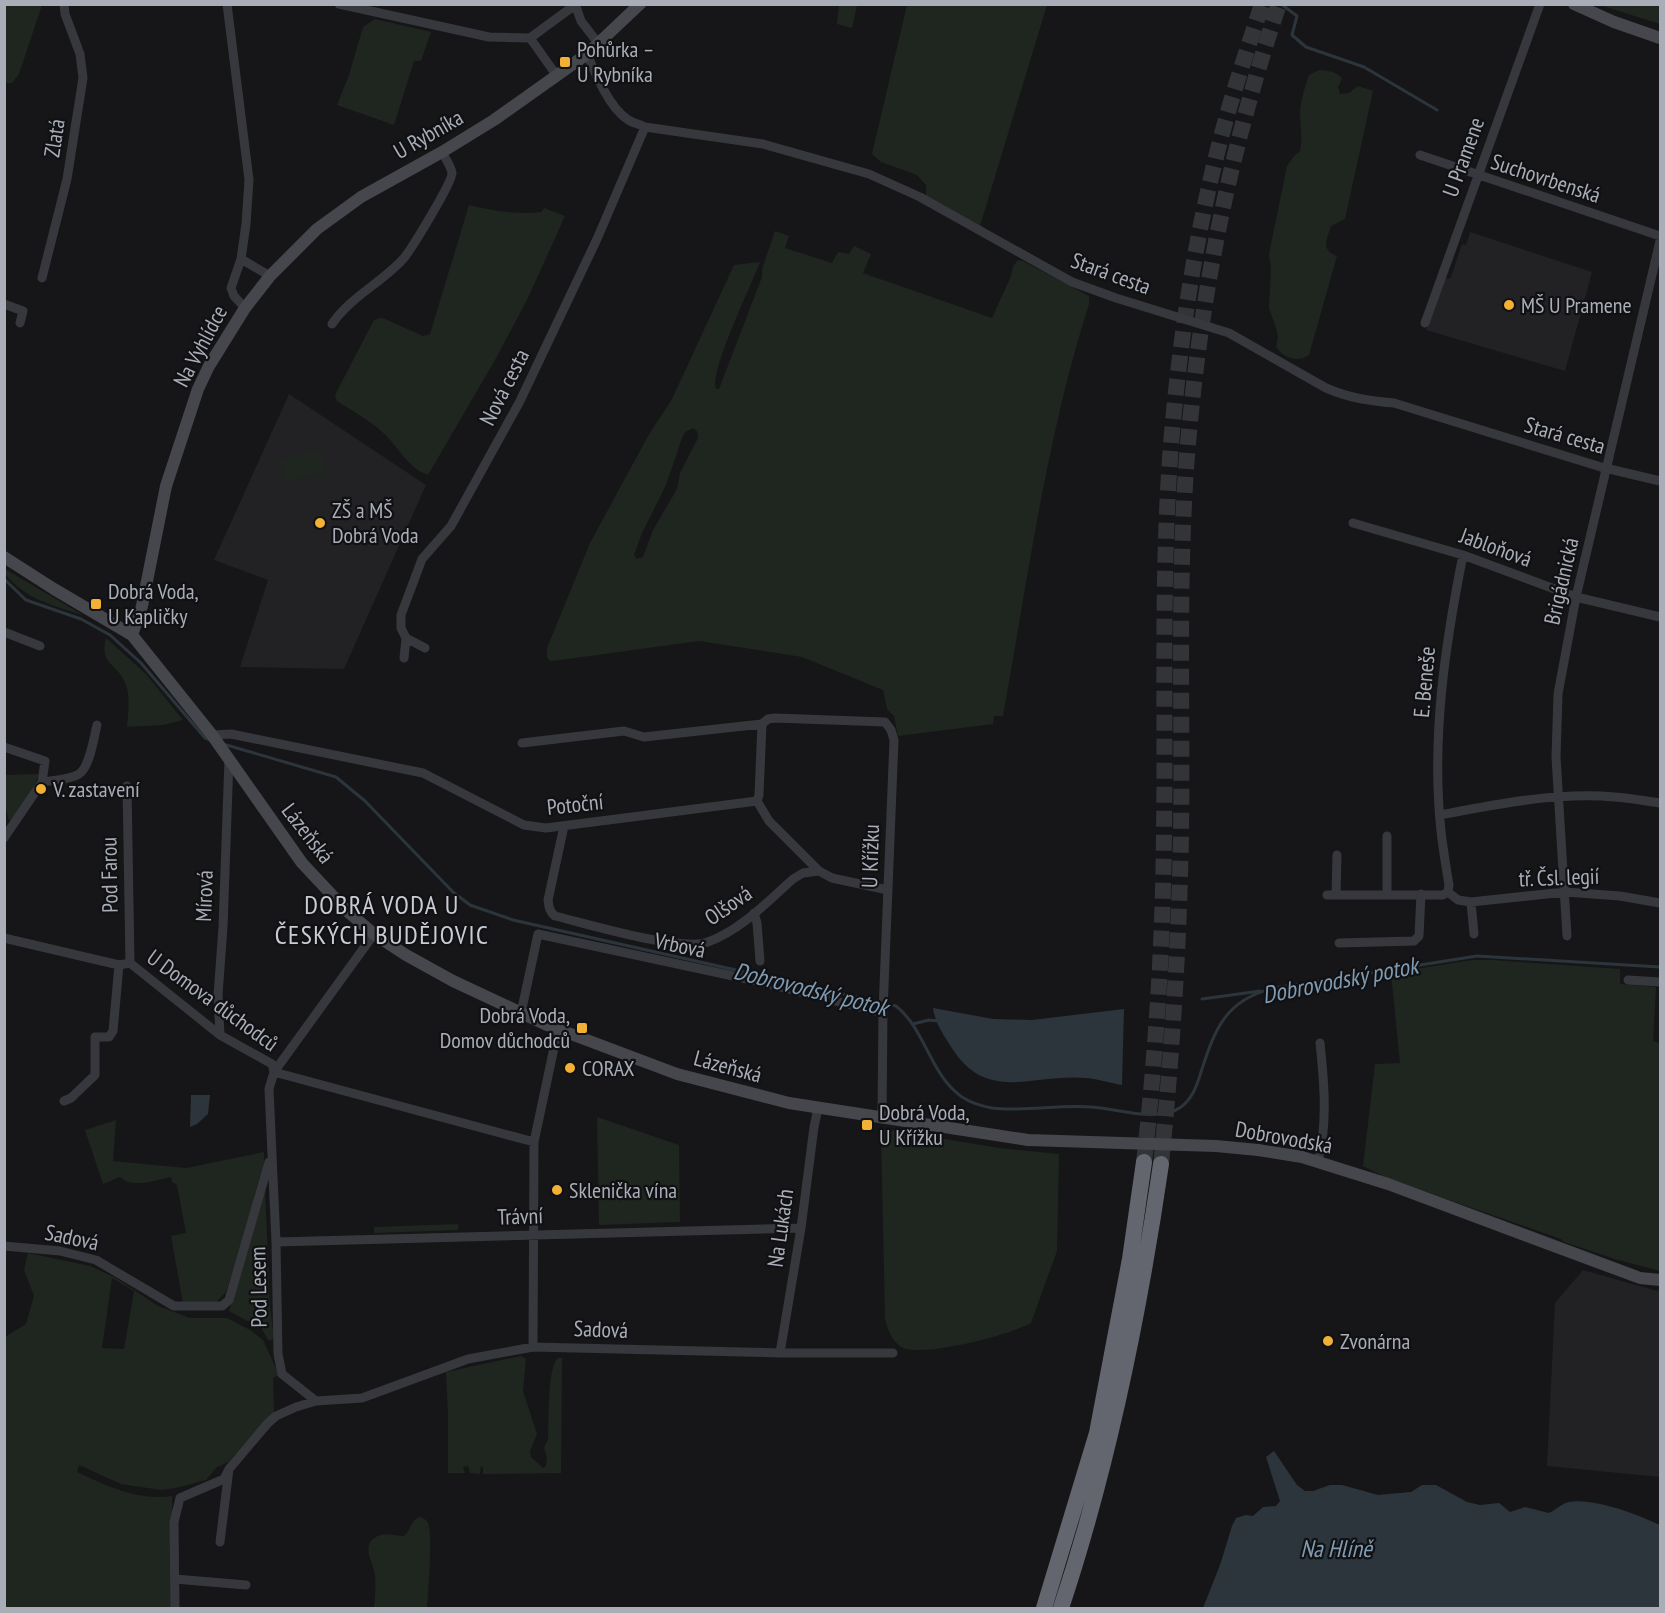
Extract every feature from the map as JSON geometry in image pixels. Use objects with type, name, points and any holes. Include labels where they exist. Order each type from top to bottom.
[{"type":"highway","points":[[1044,1608],[1097,1433],[1130,1259],[1153,1163],[1134,1330],[1112,1432],[1061,1608]]},
{"type":"street","name":"Zlatá","points":[[42,278],[68,179],[83,78],[80,54],[65,14],[64,4]]},
{"type":"street","name":"Na Vyhlídce","points":[[132,635],[142,606],[166,486],[198,389],[209,366],[245,308],[234,296],[231,288],[241,259],[249,180],[227,4]]},
{"type":"street","points":[[339,4],[489,37],[530,38],[575,5],[581,21],[598,43]]},
{"type":"street","name":"U Rybníka","points":[[245,308],[270,276],[317,229],[352,203],[494,120],[587,54],[640,4]]},
{"type":"street","name":"U Pramene","points":[[1425,323],[1540,4]]},
{"type":"street","points":[[1574,4],[1614,22],[1660,38]]},
{"type":"street","points":[[530,38],[557,76]]},
{"type":"street","name":"Stará cesta","points":[[587,54],[595,73],[618,111],[628,120],[645,126],[763,144],[869,174],[920,197],[1072,282],[1229,333],[1340,394],[1361,400],[1394,403],[1608,468],[1660,481]]},
{"type":"street","name":"Nová cesta","points":[[404,658],[406,638],[401,628],[401,615],[422,559],[451,526],[520,401],[597,239],[645,126]]},
{"type":"street","points":[[332,324],[346,308],[404,257],[452,176],[452,171],[442,152]]},
{"type":"street","name":"Suchovrbenská","points":[[1420,155],[1660,236]]},
{"type":"street","name":"Brigádnická","points":[[1568,936],[1558,797],[1558,694],[1576,597],[1660,241]]},
{"type":"street","points":[[241,259],[270,276]]},
{"type":"street","points":[[4,304],[23,311],[20,323]]},
{"type":"street","name":"Jabloňová","points":[[1353,524],[1463,555],[1576,597],[1660,617]]},
{"type":"street","name":"E. Beneše","points":[[1448,892],[1440,815],[1441,703],[1448,631],[1463,555]]},
{"type":"street","name":"Lázeňská","points":[[4,557],[54,590],[132,635],[221,747],[302,863],[347,911],[374,934],[406,955],[453,981],[521,1013],[677,1074],[789,1103],[882,1119]]},
{"type":"street","points":[[4,632],[40,646]]},
{"type":"street","points":[[406,638],[425,648]]},
{"type":"street","name":"U Křížku","points":[[522,743],[624,730],[644,737],[762,724],[768,719],[775,718],[885,722],[894,740],[883,1012],[882,1119]]},
{"type":"street","points":[[762,724],[757,801],[769,821],[819,871],[832,878],[888,890]]},
{"type":"street","points":[[42,782],[78,775],[83,770],[97,725]]},
{"type":"street","name":"Potoční","points":[[212,735],[231,734],[423,773],[524,825],[546,828],[757,801]]},
{"type":"street","points":[[4,747],[45,761],[42,782],[5,835]]},
{"type":"street","name":"Mírová","points":[[220,1035],[218,995],[223,927],[229,759]]},
{"type":"street","name":"Pod Farou","points":[[127,786],[130,963]]},
{"type":"street","points":[[1440,815],[1513,801],[1558,797],[1614,797],[1660,804]]},
{"type":"street","name":"Olšová","points":[[564,826],[548,900],[549,910],[555,916],[678,945],[706,943],[732,931],[793,879],[803,873],[819,871]]},
{"type":"street","points":[[1387,836],[1387,895]]},
{"type":"street","points":[[1337,855],[1332,895],[1443,895],[1448,892]]},
{"type":"street","name":"tř. Čsl. legií","points":[[1448,892],[1458,900],[1471,902],[1565,892],[1620,896],[1660,903]]},
{"type":"street","points":[[1339,943],[1414,941],[1419,936],[1421,894]]},
{"type":"street","points":[[1471,902],[1474,934]]},
{"type":"street","points":[[754,913],[760,961]]},
{"type":"street","name":"Pod Lesem","points":[[316,1401],[282,1374],[279,1354],[268,1089],[274,1072],[374,934]]},
{"type":"street","name":"Vrbová","points":[[521,1013],[538,934],[761,982],[883,1012]]},
{"type":"street","name":"U Domova důchodců","points":[[4,938],[118,965],[130,963],[220,1035],[272,1064],[274,1072],[534,1142]]},
{"type":"street","points":[[64,1101],[71,1098],[95,1075],[95,1037],[109,1037],[113,1031],[118,965]]},
{"type":"street","points":[[1628,980],[1660,982]]},
{"type":"street","points":[[533,1347],[534,1142],[558,1029]]},
{"type":"street","points":[[1319,1157],[1324,1098],[1320,1043]]},
{"type":"street","name":"Na Lukách","points":[[780,1353],[818,1108]]},
{"type":"street","name":"Dobrovodská","points":[[882,1119],[1028,1140],[1232,1148],[1319,1157],[1640,1278],[1660,1280]]},
{"type":"street","name":"Pod Lesem","points":[[233,1286],[271,1156]]},
{"type":"street","name":"Trávní","points":[[276,1242],[801,1228]]},
{"type":"street","name":"Sadová","points":[[4,1246],[60,1251],[101,1262],[174,1306],[222,1306],[229,1300],[233,1286]]},
{"type":"street","name":"Sadová","points":[[175,1579],[174,1522],[180,1498],[224,1479],[229,1468],[276,1416],[296,1407],[316,1401],[362,1398],[468,1359],[533,1347],[780,1353],[893,1353]]},
{"type":"street","points":[[220,1542],[229,1468]]},
{"type":"street","points":[[175,1608],[175,1579],[246,1585]]},
{"type":"shaded area","points":[[5,4],[42,5],[19,74],[12,83],[5,83]]},
{"type":"shaded area","points":[[839,5],[857,5],[852,28],[837,24]]},
{"type":"shaded area","points":[[907,5],[1047,5],[980,226],[926,197],[926,185],[917,175],[881,162],[872,154]]},
{"type":"shaded area","points":[[1660,5],[1660,24],[1603,6]]},
{"type":"shaded area","points":[[375,19],[431,32],[421,61],[414,61],[394,125],[337,105],[349,75],[363,27]]},
{"type":"shaded area","points":[[1319,70],[1340,76],[1342,79],[1338,87],[1340,94],[1349,93],[1358,86],[1373,91],[1345,219],[1331,226],[1326,244],[1328,251],[1337,256],[1309,355],[1295,359],[1283,354],[1276,347],[1278,337],[1269,308],[1271,269],[1269,254],[1287,166],[1300,151],[1300,112],[1305,88],[1309,75]]},
{"type":"shaded area","points":[[469,205],[514,213],[542,212],[544,208],[565,216],[527,300],[428,475],[414,467],[380,430],[337,401],[335,395],[374,320],[385,319],[423,336],[430,334]]},
{"type":"shaded area","points":[[775,231],[789,236],[785,248],[832,263],[838,252],[849,254],[854,246],[871,254],[863,273],[992,318],[1011,276],[1013,266],[1018,260],[1089,296],[1089,304],[1049,457],[1003,716],[994,716],[993,724],[898,736],[894,716],[887,709],[883,690],[802,657],[699,641],[553,661],[547,657],[547,648],[590,543],[648,436],[672,399],[734,265],[760,262],[725,347],[719,365],[716,389],[719,389],[762,277],[762,269]],"holes":[[[693,428],[697,431],[698,438],[680,473],[677,489],[653,530],[643,557],[637,559],[634,555],[642,533],[666,485],[682,438],[685,432]]]},
{"type":"shaded area","name":"MŠ U Pramene","points":[[1470,232],[1592,272],[1565,371],[1426,330],[1444,277],[1448,279],[1451,277],[1462,244],[1466,245]]},
{"type":"shaded area","name":"ZŠ a MŠ Dobrá Voda","points":[[289,394],[426,485],[344,669],[240,667],[268,580],[214,560]]},
{"type":"shaded area","points":[[320,450],[326,472],[286,481],[280,460]]},
{"type":"shaded area","points":[[5,569],[83,615],[31,596],[13,583],[5,574]]},
{"type":"shaded area","points":[[106,638],[146,674],[183,720],[163,725],[127,727],[129,702],[127,688],[124,680],[105,654]]},
{"type":"shaded area","points":[[39,774],[12,820],[9,820],[5,806],[4,775]]},
{"type":"shaded area","points":[[1472,960],[1620,969],[1620,984],[1656,987],[1653,1041],[1660,1043],[1660,1271],[1564,1242],[1561,1239],[1389,1179],[1363,1166],[1375,1064],[1400,1063],[1391,973]]},
{"type":"shaded area","points":[[597,1117],[679,1145],[680,1222],[599,1225]]},
{"type":"shaded area","points":[[116,1120],[113,1161],[186,1168],[264,1152],[264,1164],[254,1196],[252,1214],[226,1292],[213,1305],[183,1303],[171,1236],[186,1233],[177,1185],[172,1182],[171,1177],[137,1183],[125,1181],[120,1177],[103,1184],[85,1130]]},
{"type":"shaded area","points":[[884,1129],[999,1148],[1059,1154],[1057,1251],[1031,1323],[988,1339],[930,1350],[903,1348],[893,1339],[885,1317],[881,1133]]},
{"type":"shaded area","points":[[265,1188],[270,1308],[274,1337],[272,1340],[268,1340],[262,1329],[229,1311]]},
{"type":"shaded area","points":[[458,1224],[458,1230],[374,1233],[374,1227]]},
{"type":"shaded area","points":[[28,1253],[90,1266],[116,1278],[158,1306],[190,1318],[227,1318],[263,1340],[279,1375],[273,1378],[274,1412],[228,1462],[217,1467],[206,1480],[161,1490],[121,1484],[79,1465],[77,1472],[123,1491],[147,1496],[172,1496],[172,1608],[5,1608],[5,1337],[26,1324],[34,1296],[24,1270]],"holes":[[[112,1278],[134,1291],[124,1349],[102,1348]]]},
{"type":"shaded area","points":[[1583,1270],[1657,1291],[1660,1289],[1660,1477],[1547,1466],[1555,1303]]},
{"type":"shaded area","points":[[521,1356],[526,1359],[523,1391],[537,1434],[530,1451],[531,1457],[543,1468],[546,1466],[547,1457],[544,1448],[548,1439],[552,1372],[554,1363],[558,1358],[562,1358],[561,1473],[483,1474],[481,1466],[480,1474],[470,1473],[468,1466],[463,1467],[465,1473],[448,1473],[446,1372]]},
{"type":"shaded area","points":[[420,1517],[428,1523],[430,1539],[427,1608],[374,1608],[375,1575],[368,1550],[371,1540],[386,1534],[404,1536],[415,1520]]},
{"type":"water","points":[[933,1008],[993,1019],[1032,1020],[1124,1009],[1122,1085],[1086,1078],[1011,1082],[979,1075],[964,1063],[950,1045],[937,1023]]},
{"type":"water","points":[[191,1095],[210,1095],[208,1114],[190,1127]]},
{"type":"water","name":"Na Hlíně","points":[[1274,1451],[1297,1485],[1305,1491],[1313,1491],[1330,1485],[1342,1485],[1378,1495],[1411,1492],[1422,1485],[1436,1485],[1467,1502],[1480,1505],[1499,1503],[1510,1512],[1525,1507],[1549,1513],[1566,1503],[1579,1501],[1603,1504],[1641,1516],[1660,1525],[1660,1608],[1203,1608],[1236,1518],[1246,1515],[1253,1516],[1263,1507],[1276,1506],[1280,1501],[1266,1457]]},
{"type":"waterway","points":[[1281,4],[1297,16],[1292,35],[1306,47],[1364,67],[1437,110]]},
{"type":"waterway","name":"Dobrovodský potok","points":[[4,579],[26,600],[81,619],[110,635],[141,663],[205,738],[211,740]]},
{"type":"waterway","name":"Dobrovodský potok","points":[[223,744],[336,777],[365,801],[453,892],[470,905],[513,920],[896,1006],[914,1027],[942,1077],[951,1088],[969,1101],[992,1108],[1080,1106],[1150,1115],[1172,1112],[1181,1107],[1192,1095],[1211,1042],[1224,1018],[1244,1000],[1274,988],[1477,956],[1660,967]]},
{"type":"waterway","points":[[1202,999],[1260,991]]},
{"type":"waterway","points":[[913,1024],[929,1020],[938,1021]]},
{"type":"tunnel","points":[[1144,1162],[1152,1080],[1162,916],[1165,569],[1174,411],[1188,295],[1210,181],[1230,105],[1262,4]]},
{"type":"tunnel","points":[[1161,1164],[1172,1041],[1179,918],[1183,517],[1191,412],[1204,308],[1223,205],[1248,104],[1279,4]]},
{"type":"place","name":"Pohůrka – U Rybníka","points":[[565,62]]},
{"type":"place","name":"MŠ U Pramene","points":[[1509,305]]},
{"type":"place","name":"ZŠ a MŠ Dobrá Voda","points":[[320,523]]},
{"type":"place","name":"Dobrá Voda, U Kapličky","points":[[96,604]]},
{"type":"place","name":"V. zastavení","points":[[41,789]]},
{"type":"place","name":"Dobrá Voda, Domov důchodců","points":[[582,1028]]},
{"type":"place","name":"CORAX","points":[[570,1068]]},
{"type":"place","name":"Dobrá Voda, U Křížku","points":[[867,1125]]},
{"type":"place","name":"Sklenička vína","points":[[557,1190]]},
{"type":"place","name":"Zvonárna","points":[[1328,1341]]},
{"type":"district","name":"DOBRÁ VODA U ČESKÝCH BUDĚJOVIC","points":[[382,919]]}]
